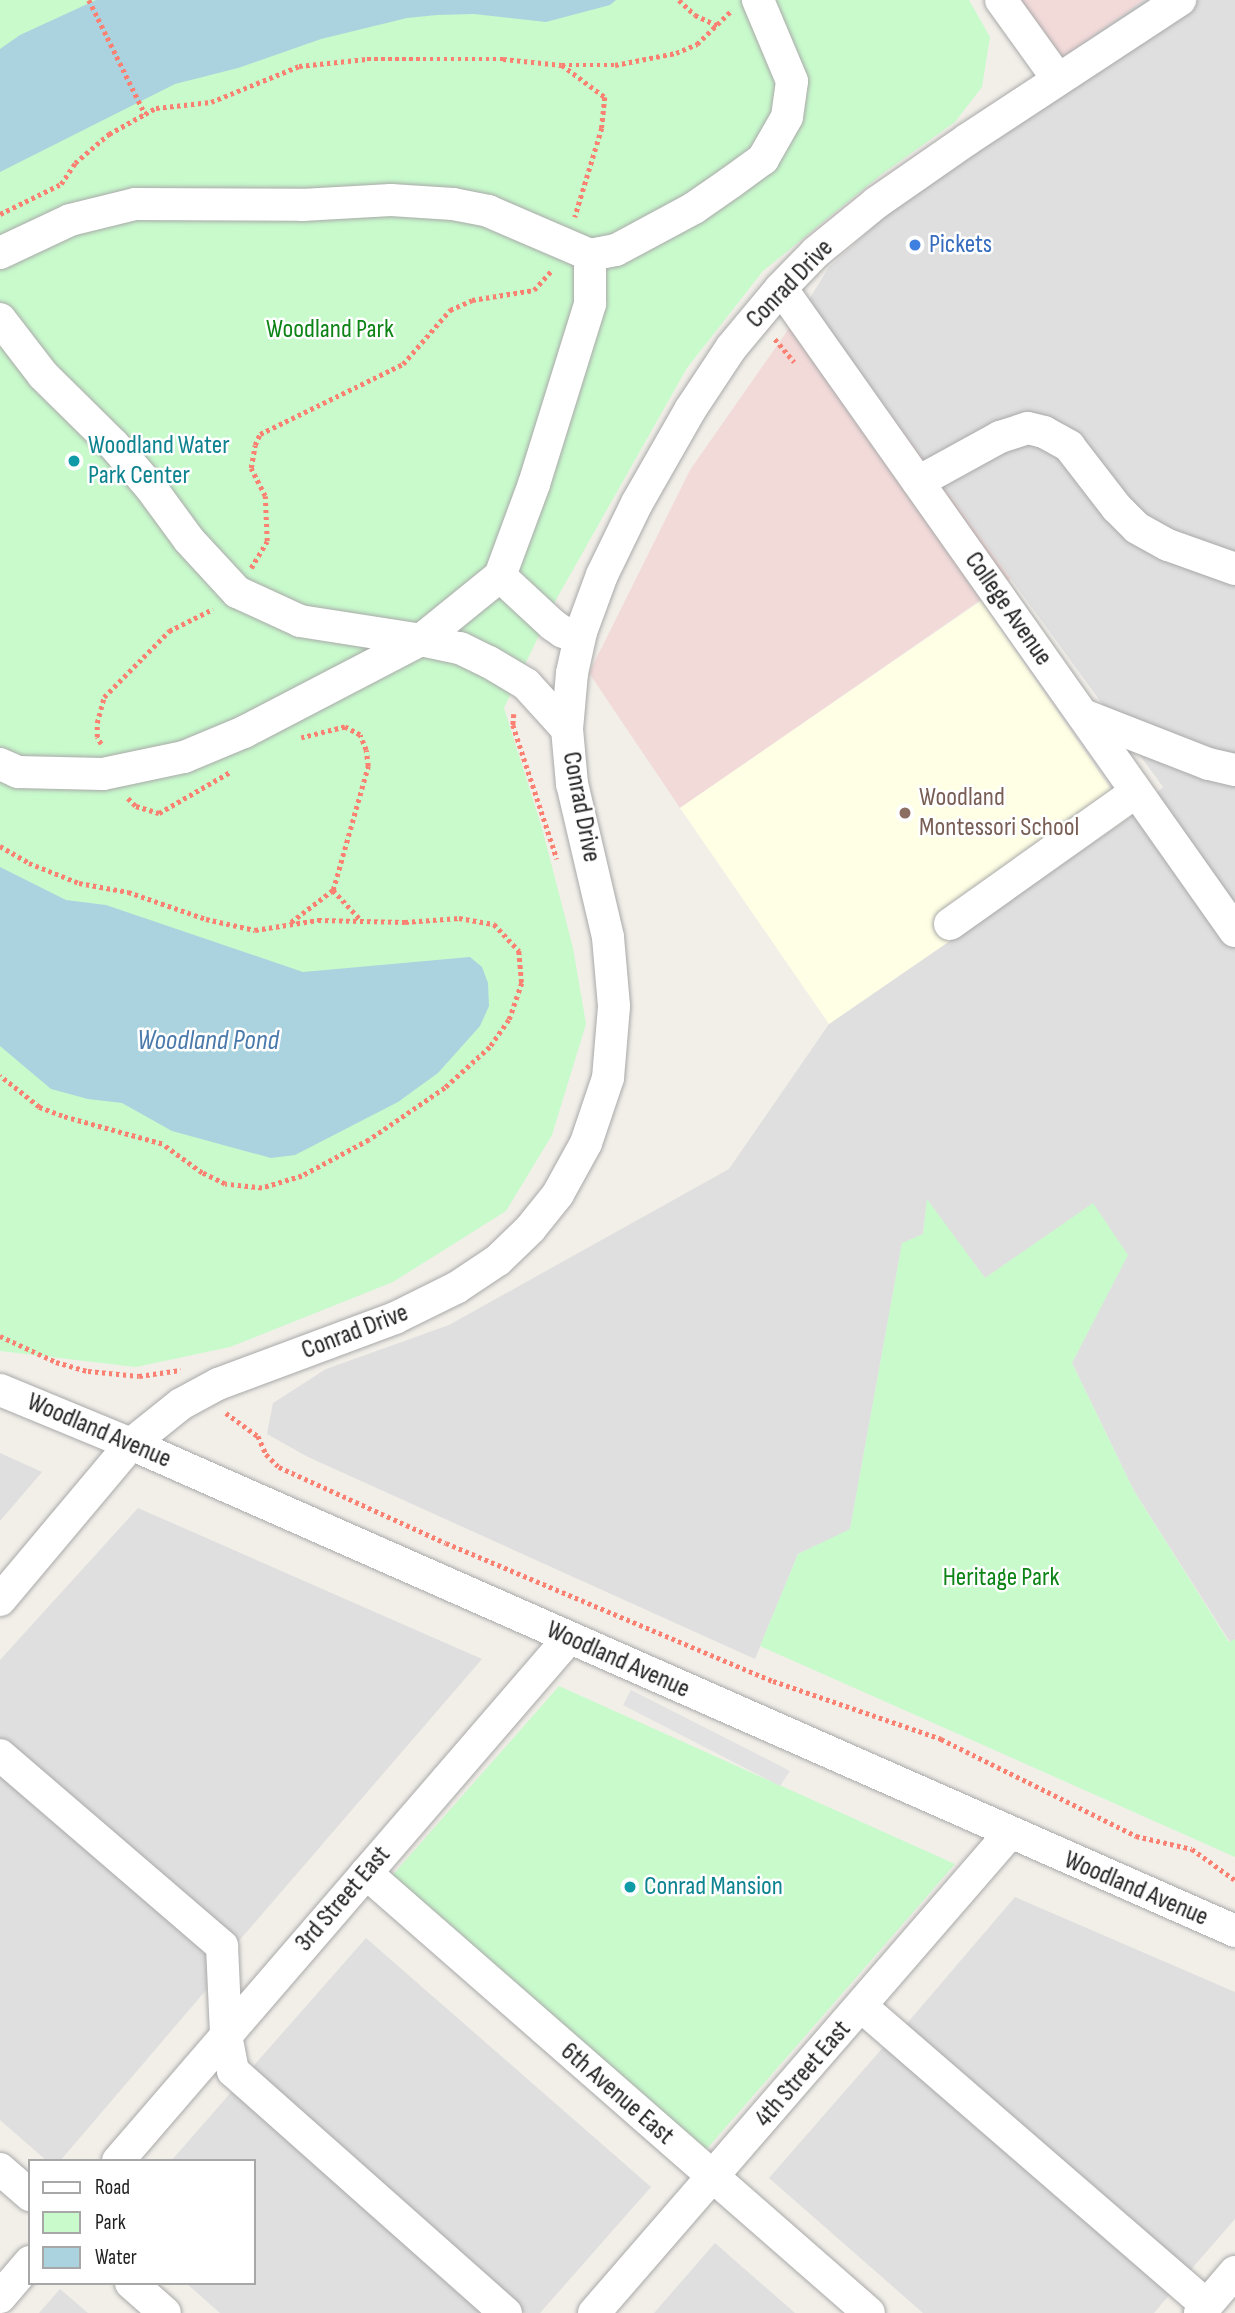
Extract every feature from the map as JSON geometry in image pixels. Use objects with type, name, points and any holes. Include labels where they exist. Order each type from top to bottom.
[{"type":"street","points":[[0,253],[70,220],[135,204],[302,205],[391,200],[453,204],[488,211],[578,249],[616,250],[694,208],[763,159],[787,117],[792,81],[758,0]]},
{"type":"street","points":[[1001,0],[1057,78]]},
{"type":"street","name":"Conrad Drive","points":[[0,1600],[131,1444],[181,1405],[218,1384],[395,1318],[456,1288],[498,1260],[530,1229],[558,1194],[586,1143],[608,1078],[614,1006],[608,937],[572,785],[567,729],[572,673],[580,636],[602,575],[637,503],[690,410],[750,324],[816,252],[876,203],[1057,78],[1180,0]]},
{"type":"street","points":[[0,764],[18,772],[103,774],[184,757],[244,732],[421,640],[500,576],[534,484],[590,304],[592,278],[578,249]]},
{"type":"street","name":"College Avenue","points":[[781,288],[1235,931]]},
{"type":"street","points":[[0,319],[43,375],[113,444],[151,488],[189,540],[237,592],[300,621],[460,648],[526,684],[567,729]]},
{"type":"street","points":[[918,482],[1000,437],[1028,428],[1044,432],[1069,446],[1117,508],[1138,527],[1168,545],[1235,569]]},
{"type":"street","points":[[500,576],[552,625],[563,632],[580,636]]},
{"type":"street","points":[[1083,715],[1209,764],[1235,770]]},
{"type":"street","points":[[950,924],[1136,792]]},
{"type":"street","name":"Woodland Avenue","points":[[0,1390],[131,1444],[1009,1834],[1235,1931]]},
{"type":"street","name":"3rd Street East","points":[[120,2159],[569,1638]]},
{"type":"street","points":[[0,1755],[222,1946],[226,2035],[233,2071],[506,2313]]},
{"type":"street","name":"4th Street East","points":[[594,2313],[713,2179],[1009,1834]]},
{"type":"street","name":"6th Avenue East","points":[[366,1873],[869,2313]]},
{"type":"street","points":[[861,2006],[1203,2309],[1235,2272]]},
{"type":"street","points":[[0,2169],[28,2193]]},
{"type":"street","points":[[0,2297],[28,2264]]},
{"type":"street","points":[[133,2285],[165,2313]]},
{"type":"path","points":[[89,0],[145,114]]},
{"type":"path","points":[[679,0],[695,15],[719,26]]},
{"type":"path","points":[[0,214],[61,184],[75,163],[109,134],[156,108],[211,102],[299,66],[367,59],[503,59],[562,65],[615,65],[676,53],[697,44],[719,26],[738,0]]},
{"type":"path","points":[[238,767],[159,813],[136,806],[119,788],[97,737],[97,723],[104,697],[169,631],[227,601],[237,592],[267,541],[265,496],[251,468],[260,434],[403,364],[450,310],[472,300],[534,290],[578,249],[602,128],[605,97],[562,65]]},
{"type":"path","points":[[750,324],[776,339],[801,371]]},
{"type":"path","points":[[526,684],[514,713],[513,725],[560,867]]},
{"type":"path","points":[[291,922],[333,890],[368,766],[360,735],[345,727],[292,740]]},
{"type":"path","points":[[0,846],[29,863],[79,883],[128,892],[206,919],[255,930],[291,922],[361,920],[405,922],[459,918],[494,924],[519,951],[522,983],[509,1020],[490,1047],[445,1088],[369,1140],[302,1176],[262,1188],[225,1184],[202,1173],[162,1144],[61,1116],[39,1107],[0,1076]]},
{"type":"path","points":[[333,890],[361,920]]},
{"type":"path","points":[[0,1336],[56,1362],[88,1371],[139,1376],[185,1369]]},
{"type":"path","points":[[234,1421],[258,1436],[266,1454],[279,1467],[291,1473],[446,1543],[773,1681],[940,1739],[1136,1836],[1192,1849],[1235,1880]]},
{"type":"shaded area","points":[[1021,0],[1144,0],[1061,58]]},
{"type":"shaded area","points":[[1144,0],[1235,0],[1235,1639],[1230,1642],[1134,1491],[1072,1363],[1127,1255],[985,1278],[927,1201],[923,1234],[902,1244],[850,1530],[798,1554],[755,1659],[308,1457],[267,1434],[273,1403],[326,1369],[449,1325],[729,1169],[829,1024],[1130,817],[1163,787],[808,301],[829,267],[1061,58]]},
{"type":"shaded area","points":[[808,301],[1011,579],[680,808],[589,673],[690,470]]},
{"type":"shaded area","name":"Woodland Montessori School","points":[[981,601],[1130,817],[829,1024],[680,808]]},
{"type":"shaded area","points":[[0,1453],[42,1472],[0,1521]]},
{"type":"shaded area","points":[[138,1508],[482,1659],[238,1942],[0,1738],[0,1660]]},
{"type":"shaded area","points":[[631,1690],[790,1771],[780,1786],[623,1705]]},
{"type":"shaded area","points":[[0,1768],[208,1947],[207,1989],[62,2159],[45,2159],[0,2120]]},
{"type":"shaded area","points":[[1015,1897],[1235,1992],[1235,2219],[1188,2273],[903,2028]]},
{"type":"shaded area","points":[[366,1938],[651,2187],[540,2313],[525,2313],[249,2071]]},
{"type":"shaded area","points":[[886,2044],[1171,2293],[1154,2313],[923,2313],[769,2178]]},
{"type":"shaded area","points":[[234,2089],[490,2313],[220,2313],[188,2285],[256,2285],[256,2159],[173,2159]]},
{"type":"shaded area","points":[[715,2243],[795,2313],[654,2313]]},
{"type":"shaded area","points":[[60,2289],[88,2313],[39,2313]]},
{"type":"green space","name":"Woodland Park","points":[[0,0],[969,0],[990,37],[982,87],[955,122],[882,174],[763,271],[687,368],[557,598],[504,708],[542,828],[573,948],[586,1024],[552,1135],[506,1211],[393,1282],[230,1347],[136,1367],[0,1351]]},
{"type":"green space","name":"Heritage Park","points":[[927,1199],[985,1278],[1093,1203],[1128,1255],[1072,1363],[1134,1491],[1229,1642],[1235,1639],[1235,1857],[760,1646],[798,1554],[850,1529],[902,1243],[923,1234]]},
{"type":"green space","points":[[559,1686],[955,1864],[705,2151],[389,1879]]},
{"type":"water","points":[[96,0],[616,0],[610,5],[546,22],[474,14],[437,15],[407,18],[321,39],[238,68],[175,84],[0,172],[0,49],[20,35]]},
{"type":"water","name":"Woodland Pond","points":[[0,867],[66,900],[106,905],[303,972],[470,957],[482,967],[488,983],[489,1006],[480,1026],[438,1073],[398,1102],[295,1155],[271,1158],[172,1131],[122,1103],[88,1099],[51,1089],[0,1046]]},
{"type":"place","name":"Pickets","points":[[915,245]]},
{"type":"place","name":"Woodland Water Park Center","points":[[74,461]]},
{"type":"place","name":"Woodland Montessori School","points":[[905,813]]},
{"type":"place","name":"Conrad Mansion","points":[[630,1887]]}]
